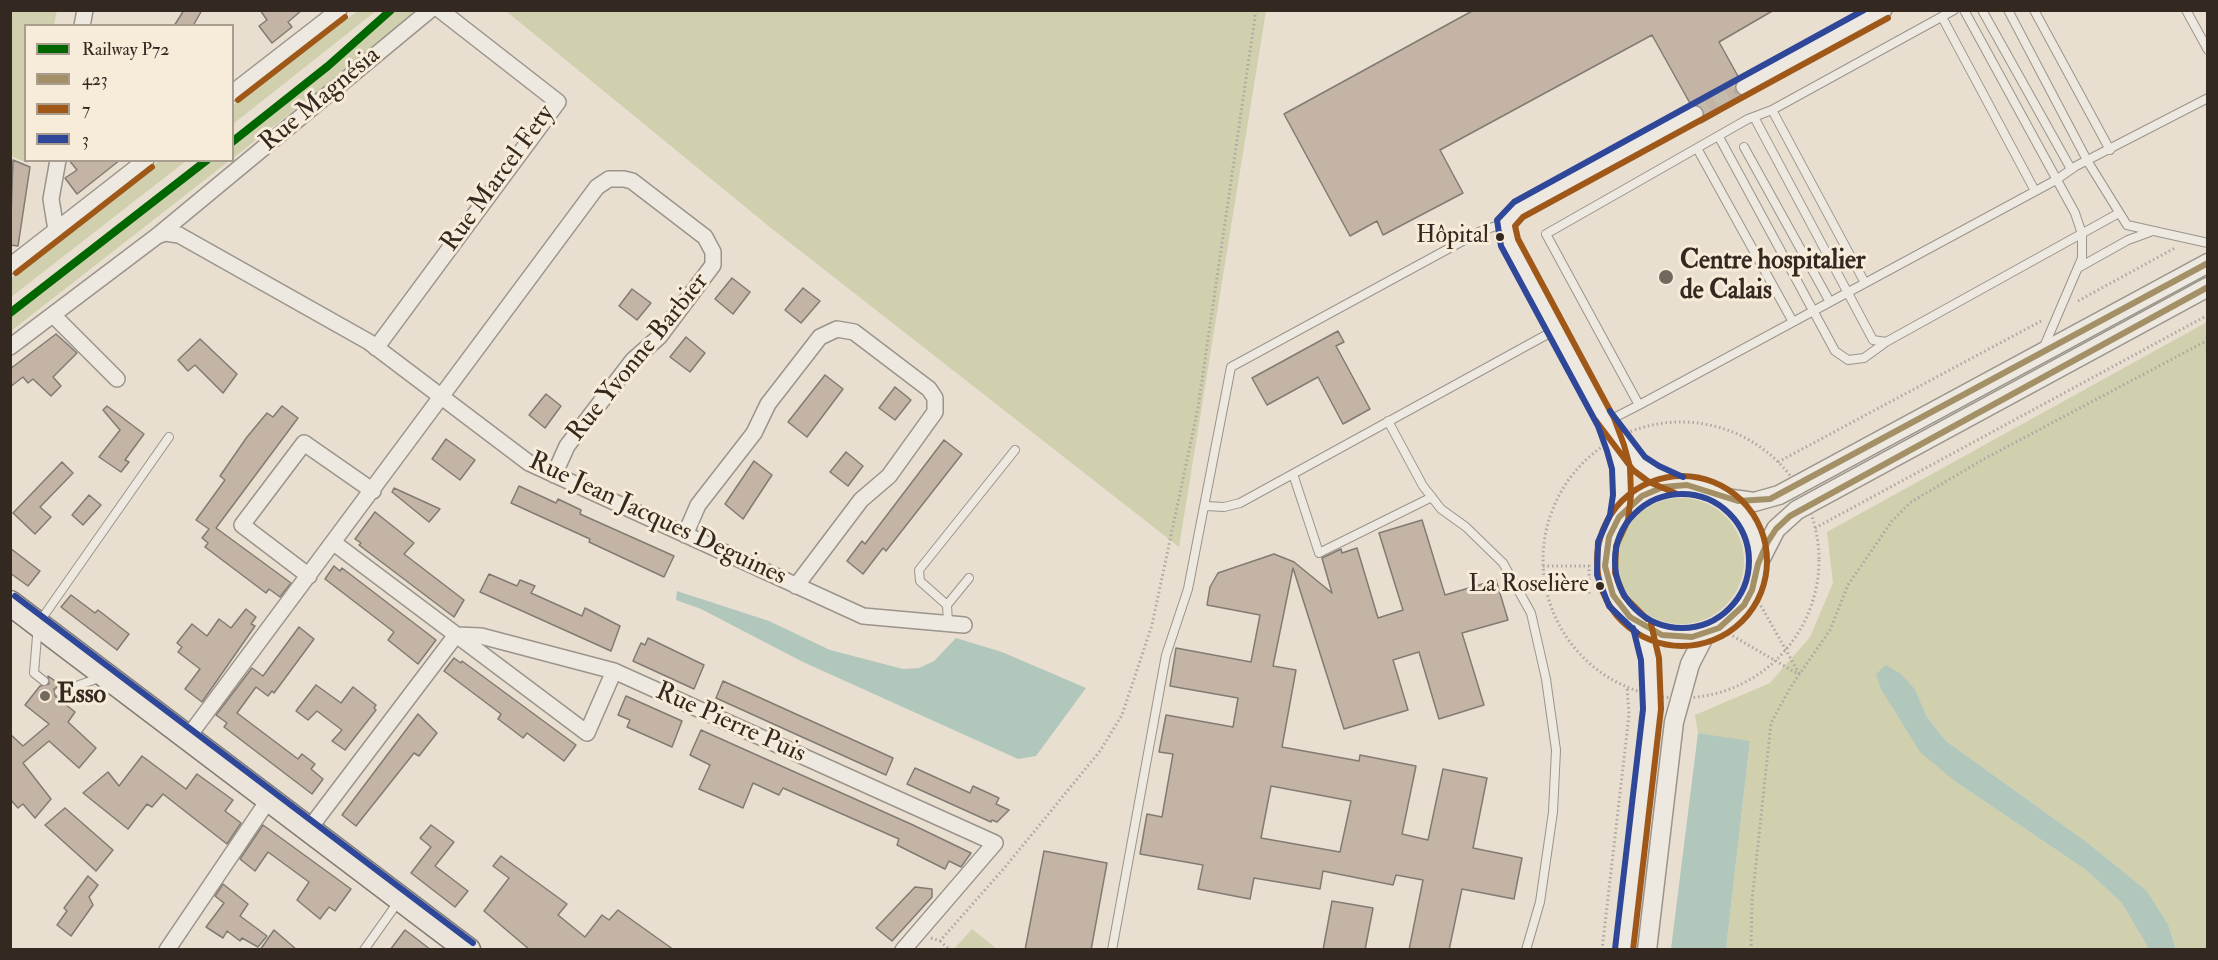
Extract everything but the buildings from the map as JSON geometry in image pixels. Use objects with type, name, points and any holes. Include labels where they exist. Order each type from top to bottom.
[{"type":"main road","points":[[10,603],[401,899],[455,943]]},
{"type":"street","points":[[234,91],[339,10]]},
{"type":"street","name":"Rue Magnésia","points":[[10,347],[157,236],[430,10]]},
{"type":"street","name":"Rue Marcel Fety","points":[[376,348],[558,102],[440,10]]},
{"type":"street","points":[[1744,87],[1884,10]]},
{"type":"street","points":[[1695,114],[1518,210],[1505,223],[1509,242],[1615,439],[1622,477],[1619,517],[1607,544],[1606,574],[1616,601],[1630,617],[1655,633],[1677,637],[1713,630]]},
{"type":"street","points":[[56,230],[51,199],[58,162]]},
{"type":"street","points":[[10,266],[143,162]]},
{"type":"street","name":"Rue Yvonne Barbier","points":[[441,397],[597,187],[609,179],[632,181],[705,237],[713,252],[713,265],[659,337],[633,360],[567,446],[554,475]]},
{"type":"street","name":"Rue Jean Jacques Deguines","points":[[157,236],[165,233],[179,235],[376,348],[529,464],[862,616],[964,625]]},
{"type":"street","points":[[1725,498],[1763,501],[1797,486],[2208,263]]},
{"type":"street","points":[[1647,950],[1672,738],[1690,664],[1713,630],[1739,612],[1752,590],[1758,564],[1776,529],[1790,516],[1808,505],[2208,287]]},
{"type":"street","points":[[53,315],[117,379]]},
{"type":"street","points":[[685,535],[698,505],[754,433],[768,404],[820,337],[837,329],[854,332],[929,389],[935,398],[935,412],[889,476],[861,500],[796,586]]},
{"type":"street","points":[[188,737],[441,397]]},
{"type":"street","points":[[1615,439],[1646,468],[1679,485]]},
{"type":"street","points":[[309,576],[242,525],[304,443],[373,491]]},
{"type":"street","points":[[1619,517],[1642,496],[1656,489],[1679,485],[1703,488],[1725,498],[1739,511],[1750,527],[1756,544],[1758,564]]},
{"type":"street","points":[[334,543],[587,733],[614,671]]},
{"type":"street","points":[[1624,950],[1652,695],[1650,659],[1642,626]]},
{"type":"street","points":[[309,829],[456,634]]},
{"type":"street","name":"Rue Pierre Puis","points":[[456,634],[481,636],[614,671],[995,843],[918,933]]},
{"type":"street","points":[[167,950],[269,799]]},
{"type":"street","points":[[903,950],[918,933]]},
{"type":"lane","points":[[1639,405],[1546,234],[1754,117],[1772,110],[1954,10]]},
{"type":"lane","points":[[1964,10],[2075,213],[2082,234],[2082,258],[2042,352]]},
{"type":"lane","points":[[1982,10],[2071,169]]},
{"type":"lane","points":[[2008,10],[2088,162],[2127,225],[2208,243]]},
{"type":"lane","points":[[2034,10],[2110,150]]},
{"type":"lane","points":[[2186,10],[2208,50]]},
{"type":"lane","points":[[1942,17],[2035,191]]},
{"type":"lane","points":[[1606,422],[2056,180],[2071,169],[2208,98]]},
{"type":"lane","points":[[1772,110],[1865,283]]},
{"type":"lane","points":[[1754,117],[1873,340],[1886,342]]},
{"type":"lane","points":[[1719,137],[1835,351],[1848,360],[1864,358],[1886,342],[2119,213]]},
{"type":"lane","points":[[1744,147],[1830,302]]},
{"type":"lane","points":[[1698,150],[1793,322]]},
{"type":"lane","points":[[1112,950],[1166,656],[1188,589],[1206,506],[1231,367],[1481,231],[1505,223]]},
{"type":"lane","points":[[2078,268],[2128,240],[2151,232]]},
{"type":"lane","points":[[1206,506],[1224,507],[1240,503],[1557,329]]},
{"type":"lane","points":[[1388,421],[1423,486],[1503,563],[1531,613],[1546,679],[1556,750],[1553,812],[1540,902],[1526,950]]},
{"type":"lane","points":[[44,681],[34,673],[38,624],[168,437]]},
{"type":"lane","points":[[947,605],[920,581],[919,570],[1015,450]]},
{"type":"lane","points":[[1293,474],[1319,554],[1432,497]]},
{"type":"lane","points":[[948,623],[947,605],[969,578]]},
{"type":"lane","points":[[59,692],[106,676]]},
{"type":"lane","points":[[364,950],[401,899]]},
{"type":"path","points":[[940,941],[1052,813],[1100,751],[1122,715],[1152,625],[1198,408],[1256,10]]},
{"type":"path","points":[[1778,462],[2191,239]]},
{"type":"path","points":[[1815,528],[2208,315]]},
{"type":"path","points":[[1751,950],[1752,901],[1771,723],[1830,630],[1848,585],[1892,521],[1911,502],[1984,459],[2208,340]]},
{"type":"path","points":[[1696,423],[1726,430],[1745,438],[1778,462],[1797,486],[1808,505],[1815,528],[1819,559],[1816,590],[1806,620],[1775,661],[1758,674],[1731,689],[1700,697],[1680,698],[1652,695],[1627,687],[1600,672],[1571,643],[1551,607],[1543,566],[1547,526],[1563,489],[1581,465],[1615,439],[1656,425],[1696,423]]},
{"type":"path","points":[[1543,566],[1588,566],[1588,594]]},
{"type":"path","points":[[1752,590],[1800,675]]},
{"type":"path","points":[[1713,630],[1741,638],[1800,675]]},
{"type":"path","points":[[1602,950],[1629,715],[1627,687]]},
{"type":"path","points":[[918,933],[940,941],[950,950]]},
{"type":"green space","points":[[359,10],[376,11],[234,123],[234,104]]},
{"type":"green space","points":[[10,11],[57,11],[54,24],[24,24],[24,161],[11,156]]},
{"type":"green space","points":[[394,11],[421,11],[234,157],[234,137]]},
{"type":"green space","points":[[506,11],[1266,11],[1179,547],[771,228]]},
{"type":"green space","points":[[158,162],[185,162],[11,297],[11,278]]},
{"type":"green space","points":[[202,162],[228,162],[11,331],[11,312]]},
{"type":"green space","points":[[2207,322],[2207,949],[2176,949],[2168,924],[2147,891],[2088,843],[1946,741],[1927,717],[1915,689],[1901,674],[1956,782],[2086,870],[2121,902],[2149,949],[1726,949],[1750,742],[1698,733],[1695,715],[1770,683],[1810,637],[1833,583],[1827,532]]},
{"type":"green space","points":[[1681,498],[1705,502],[1726,516],[1740,537],[1744,561],[1740,585],[1726,606],[1705,620],[1681,624],[1657,620],[1636,606],[1622,585],[1618,561],[1622,537],[1636,516],[1657,502]]},
{"type":"green space","points":[[972,929],[997,949],[954,949]]},
{"type":"shaded area","points":[[677,591],[769,621],[830,650],[903,669],[919,668],[934,661],[956,638],[1002,652],[1086,688],[1036,756],[1018,759],[803,662],[701,609],[676,600]]},
{"type":"shaded area","points":[[1886,665],[1901,674],[1915,689],[1927,717],[1946,741],[2088,843],[2147,891],[2168,924],[2176,949],[2149,949],[2121,902],[2086,870],[1956,782],[1920,752],[1881,689],[1876,674]]},
{"type":"shaded area","points":[[1698,733],[1750,741],[1726,949],[1671,949]]},
{"type":"tunnel","points":[[1695,114],[1744,87]]},
{"type":"rail line","name":"P72","points":[[234,140],[328,66],[391,10]]},
{"type":"rail line","name":"P72","points":[[10,313],[204,162]]},
{"type":"transit line","name":"3","points":[[1637,633],[1609,606],[1597,575],[1598,542],[1610,515],[1613,495],[1612,469],[1607,451],[1598,426],[1501,246],[1497,220],[1514,202],[1864,10]]},
{"type":"transit line","name":"7","points":[[238,100],[345,17]]},
{"type":"transit line","name":"7","points":[[1647,619],[1624,596],[1615,573],[1616,546],[1628,520],[1631,495],[1630,467],[1624,445],[1614,418],[1518,239],[1515,226],[1523,217],[1888,18]]},
{"type":"transit line","name":"7","points":[[16,273],[152,167]]},
{"type":"transit line","name":"423","points":[[2208,263],[1770,499],[1738,501],[1687,485],[1663,487],[1642,496],[1619,517],[1609,537],[1605,566],[1613,595],[1630,617],[1662,635],[1692,637],[1719,628],[1744,605],[1752,590],[1758,564],[1767,543],[1776,529],[1790,516],[2208,287]]},
{"type":"transit line","name":"3","points":[[1610,411],[1645,457],[1683,477]]},
{"type":"transit line","name":"7","points":[[1596,421],[1633,470],[1649,482],[1675,493]]},
{"type":"transit line","name":"7","points":[[1682,476],[1699,477],[1715,482],[1742,501],[1761,528],[1766,544],[1767,561],[1766,578],[1761,594],[1742,621],[1715,640],[1699,645],[1682,646],[1665,645],[1649,640],[1622,621],[1603,594],[1598,578],[1597,561],[1598,544],[1603,528],[1622,501],[1649,482],[1665,477],[1682,476]]},
{"type":"transit line","name":"3","points":[[1682,494],[1708,499],[1730,513],[1744,535],[1749,561],[1744,587],[1730,609],[1708,623],[1682,628],[1656,623],[1634,609],[1620,587],[1615,561],[1620,535],[1634,513],[1656,499],[1682,494]]},
{"type":"transit line","name":"3","points":[[15,596],[473,943]]},
{"type":"transit line","name":"7","points":[[1633,950],[1661,709],[1659,658],[1651,624]]},
{"type":"transit line","name":"3","points":[[1615,949],[1643,709],[1641,660],[1633,628]]},
{"type":"place","name":"Hôpital","points":[[1500,237]]},
{"type":"place","name":"Centre hospitalier de Calais","points":[[1666,277]]},
{"type":"place","name":"La Roselière","points":[[1600,586]]},
{"type":"place","name":"Esso","points":[[45,696]]}]
